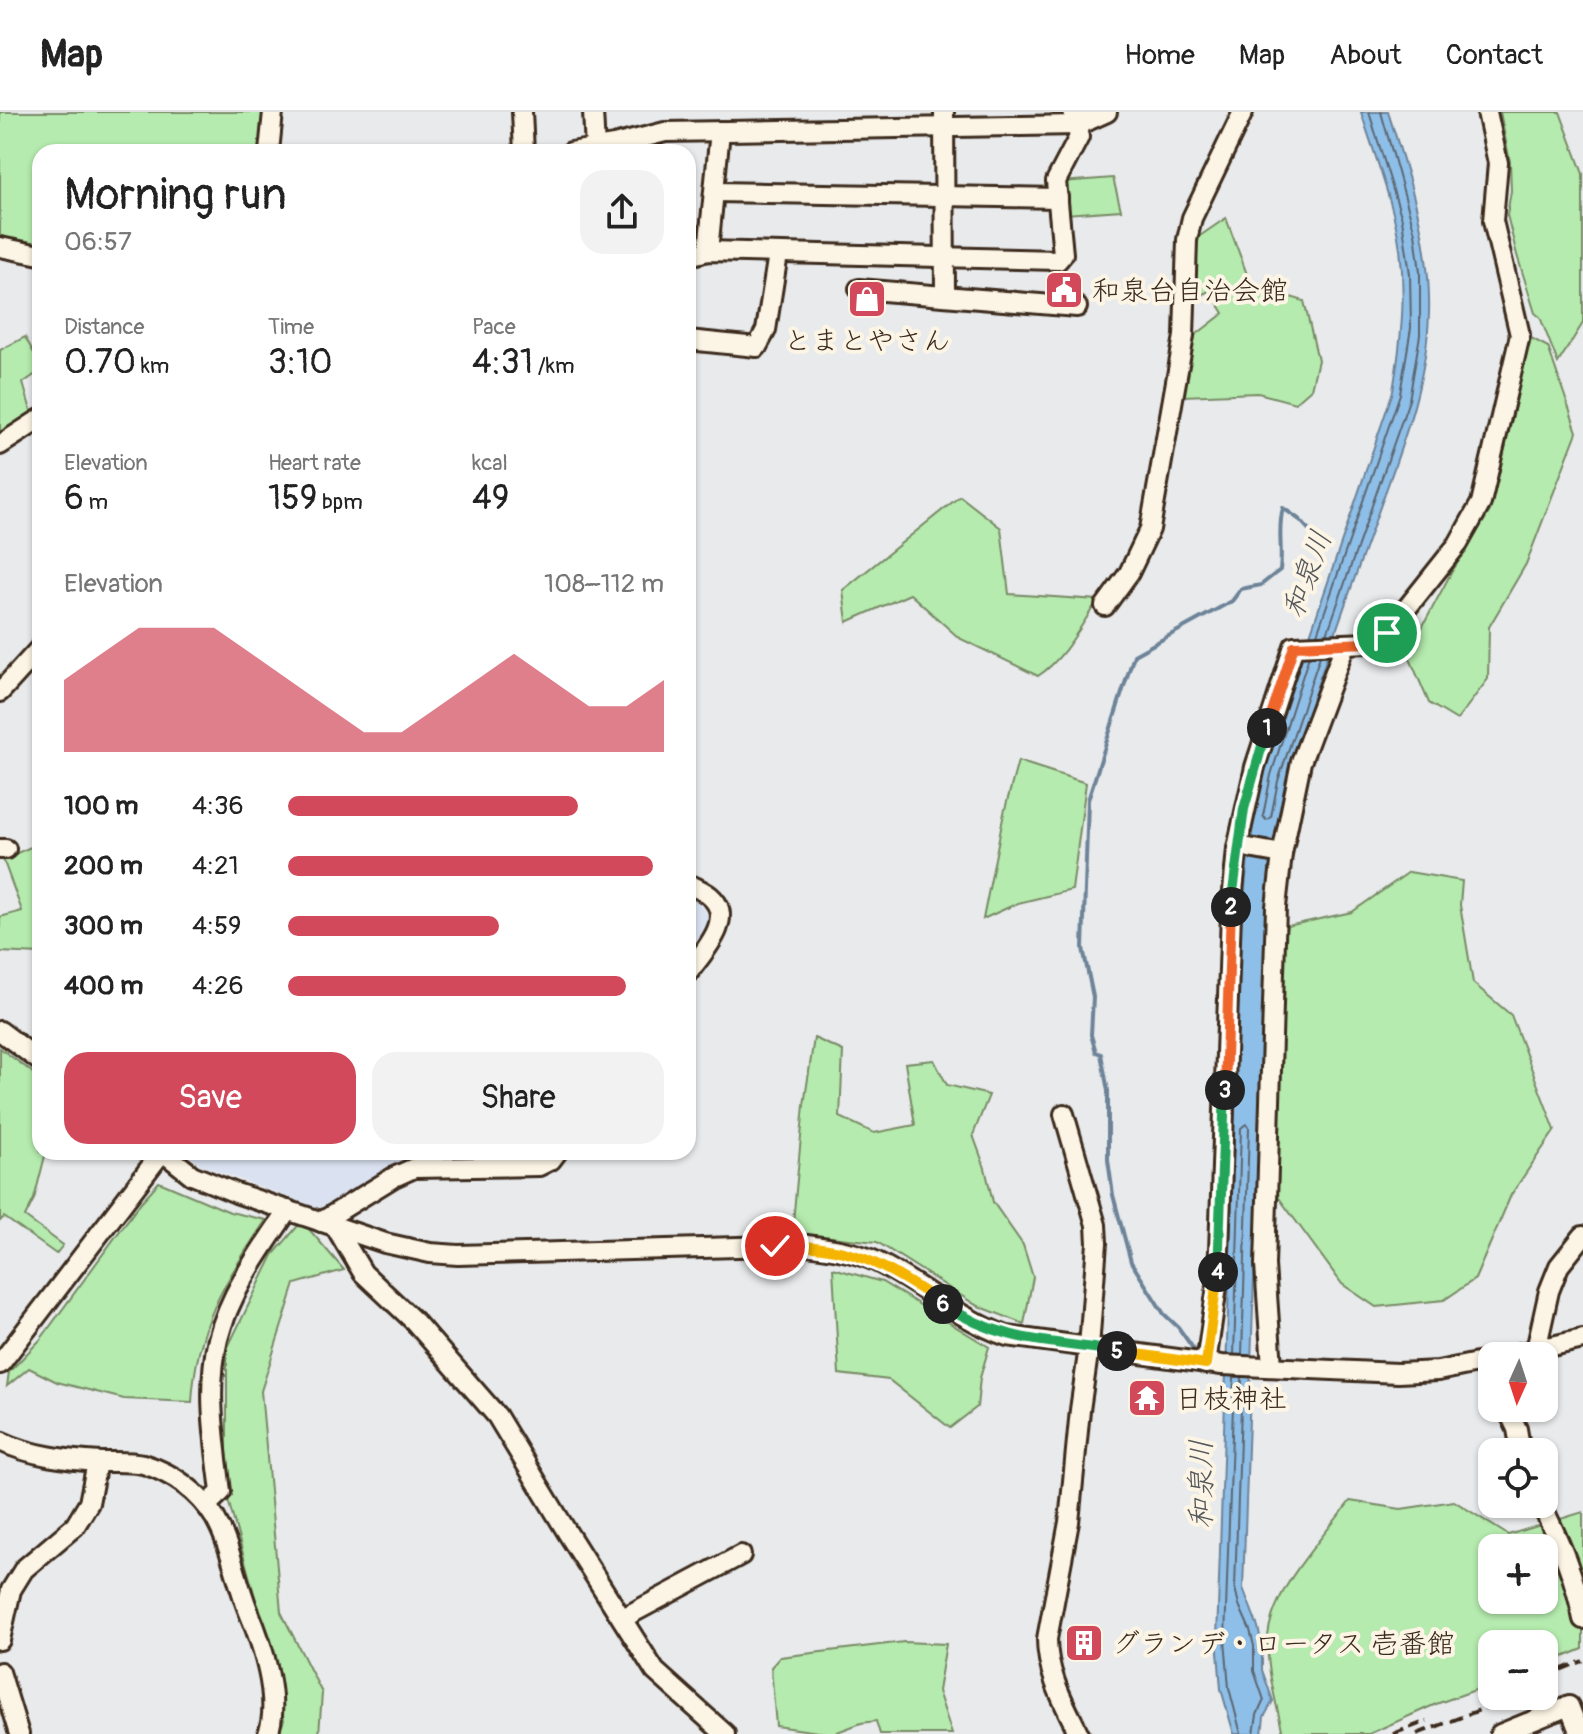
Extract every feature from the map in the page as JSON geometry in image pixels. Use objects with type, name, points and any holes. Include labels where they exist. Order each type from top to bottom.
[{"type":"street","points":[[270,144],[273,112]]},
{"type":"street","points":[[522,112],[524,144]]},
{"type":"street","points":[[593,112],[606,144]]},
{"type":"street","points":[[625,144],[665,132],[720,131],[764,121],[1076,118],[1107,112]]},
{"type":"street","points":[[1105,606],[1129,573],[1150,529],[1184,336],[1187,240],[1192,218],[1243,112]]},
{"type":"street","points":[[1206,1364],[1218,1279],[1231,913],[1237,848],[1255,767],[1294,646],[1368,643],[1387,633],[1458,544],[1481,503],[1520,335],[1493,221],[1498,163],[1487,112]]},
{"type":"street","points":[[696,254],[708,251],[1058,260],[1063,254],[1056,181],[1079,137],[1076,118]]},
{"type":"street","points":[[944,119],[945,295]]},
{"type":"street","points":[[708,251],[720,131]]},
{"type":"street","points":[[715,192],[1058,198]]},
{"type":"street","points":[[0,247],[32,253]]},
{"type":"street","points":[[696,341],[757,347],[766,330],[778,254]]},
{"type":"street","points":[[859,289],[1077,307]]},
{"type":"street","points":[[0,445],[32,424]]},
{"type":"street","points":[[1272,1367],[1265,1265],[1277,853],[1336,646]]},
{"type":"street","points":[[0,692],[32,657]]},
{"type":"street","points":[[1249,848],[1277,853]]},
{"type":"street","points":[[696,889],[711,897],[719,914],[719,929],[696,962]]},
{"type":"street","points":[[0,1031],[32,1055]]},
{"type":"street","points":[[1064,1114],[1096,1225],[1097,1243],[1089,1347],[1069,1522],[1047,1639],[1047,1658],[1057,1688],[1079,1734]]},
{"type":"street","points":[[0,1364],[156,1160]]},
{"type":"street","points":[[172,1160],[192,1175],[288,1210],[385,1243],[430,1253],[458,1255],[782,1246],[831,1249],[873,1261],[983,1328],[1007,1336],[1206,1364],[1398,1373],[1438,1371],[1478,1363]]},
{"type":"street","points":[[328,1224],[394,1177],[414,1168],[539,1166],[551,1160]]},
{"type":"street","points":[[207,1505],[221,1492],[212,1392],[219,1338],[243,1280],[288,1210]]},
{"type":"street","points":[[328,1224],[363,1273],[415,1322],[497,1416],[655,1671],[725,1734]]},
{"type":"street","points":[[1538,1342],[1549,1291],[1559,1266],[1583,1236]]},
{"type":"street","points":[[1558,1345],[1583,1339]]},
{"type":"street","points":[[0,1441],[41,1456],[141,1464],[169,1475],[207,1505],[229,1552],[263,1650],[272,1710],[268,1734]]},
{"type":"street","points":[[0,1640],[11,1590],[24,1569],[75,1526],[89,1503],[97,1462]]},
{"type":"street","points":[[1548,1518],[1576,1583],[1583,1619]]},
{"type":"street","points":[[623,1618],[741,1555]]},
{"type":"street","points":[[0,1672],[19,1734]]},
{"type":"street","points":[[1500,1734],[1569,1706],[1580,1734]]},
{"type":"shaded area","points":[[696,899],[709,917],[707,930],[696,946]]},
{"type":"shaded area","points":[[195,1160],[503,1160],[406,1163],[320,1209]]},
{"type":"green space","points":[[0,112],[263,112],[260,144],[32,144],[32,247],[0,241]]},
{"type":"green space","points":[[1500,112],[1560,112],[1583,174],[1583,323],[1558,363],[1540,317],[1535,313],[1507,215],[1511,191],[1510,162]]},
{"type":"green space","points":[[1113,178],[1121,210],[1065,214],[1062,182]]},
{"type":"green space","points":[[1226,218],[1251,285],[1304,301],[1318,360],[1311,389],[1295,403],[1258,393],[1183,396],[1193,337],[1224,313],[1210,291],[1195,297],[1194,240]]},
{"type":"green space","points":[[25,337],[32,350],[32,377],[23,383],[32,414],[0,435],[0,350]]},
{"type":"green space","points":[[1531,338],[1548,347],[1577,432],[1526,564],[1489,627],[1488,679],[1457,720],[1429,703],[1408,654],[1451,573],[1490,511]]},
{"type":"green space","points":[[960,496],[1001,528],[1009,594],[1098,600],[1064,651],[1038,676],[959,638],[910,594],[847,622],[843,590]]},
{"type":"green space","points":[[1018,761],[1086,783],[1072,890],[1018,903],[983,919],[1004,813]]},
{"type":"green space","points":[[32,846],[32,954],[0,952],[0,917],[22,911],[3,859]]},
{"type":"green space","points":[[1409,872],[1462,881],[1460,905],[1473,983],[1511,1015],[1555,1130],[1511,1195],[1475,1279],[1444,1300],[1376,1307],[1342,1284],[1271,1187],[1270,998],[1287,926],[1352,912]]},
{"type":"green space","points":[[814,1038],[843,1051],[840,1117],[874,1133],[915,1125],[905,1063],[934,1060],[947,1085],[989,1095],[973,1135],[993,1202],[1023,1245],[1033,1277],[1024,1324],[976,1305],[877,1242],[792,1233],[804,1105]]},
{"type":"green space","points":[[0,1048],[32,1072],[32,1160],[44,1160],[34,1199],[25,1217],[63,1245],[56,1254],[4,1217],[0,1221]]},
{"type":"green space","points":[[159,1182],[230,1212],[266,1220],[226,1284],[206,1327],[199,1350],[192,1402],[124,1399],[57,1382],[29,1368],[7,1386],[9,1372],[40,1340]]},
{"type":"green space","points":[[302,1221],[344,1270],[295,1284],[261,1391],[281,1612],[322,1693],[319,1734],[279,1734],[284,1720],[263,1626],[227,1496],[227,1349],[273,1255]]},
{"type":"green space","points":[[833,1268],[882,1282],[989,1347],[980,1378],[977,1407],[950,1428],[889,1380],[839,1374]]},
{"type":"green space","points":[[1350,1501],[1401,1509],[1454,1501],[1506,1534],[1478,1534],[1478,1614],[1558,1614],[1558,1534],[1511,1534],[1583,1512],[1583,1649],[1558,1659],[1558,1630],[1478,1630],[1478,1689],[1369,1734],[1283,1734],[1268,1659],[1268,1636],[1279,1600],[1313,1548]]},
{"type":"green space","points":[[904,1642],[946,1644],[938,1691],[952,1734],[880,1734],[876,1721],[832,1734],[776,1726],[771,1667],[780,1657]]},
{"type":"water","points":[[1361,112],[1388,112],[1411,186],[1429,287],[1427,340],[1418,392],[1403,443],[1299,744],[1268,884],[1243,1588],[1258,1627],[1262,1670],[1273,1701],[1264,1717],[1262,1734],[1234,1734],[1221,1689],[1217,1639],[1241,925],[1249,848],[1263,773],[1393,391],[1402,320],[1402,267],[1397,232]]},
{"type":"waterway","name":"和泉川","points":[[1197,1354],[1178,1327],[1164,1314],[1131,1262],[1113,1195],[1108,1160],[1108,1091],[1101,1054],[1096,1052],[1091,1035],[1093,997],[1083,948],[1088,800],[1134,655],[1232,601],[1241,589],[1261,585],[1280,570],[1283,508],[1300,520],[1319,541]]},
{"type":"railway","points":[[1558,1671],[1583,1661]]},
{"type":"railway","points":[[1417,1734],[1480,1710]]},
{"type":"railway","points":[[1393,1734],[1427,1721]]},
{"type":"place","name":"和泉台自治会館","points":[[1064,290]]},
{"type":"place","name":"とまとやさん","points":[[867,299]]},
{"type":"place","name":"日枝神社","points":[[1147,1398]]},
{"type":"place","name":"グランデ・ロータス 壱番館","points":[[1084,1643]]},
{"type":"route","points":[[775,1246],[807,1245],[851,1253],[873,1261],[983,1328],[1007,1336],[1206,1364],[1218,1279],[1231,913],[1244,809],[1294,646],[1368,643],[1387,633]]}]
